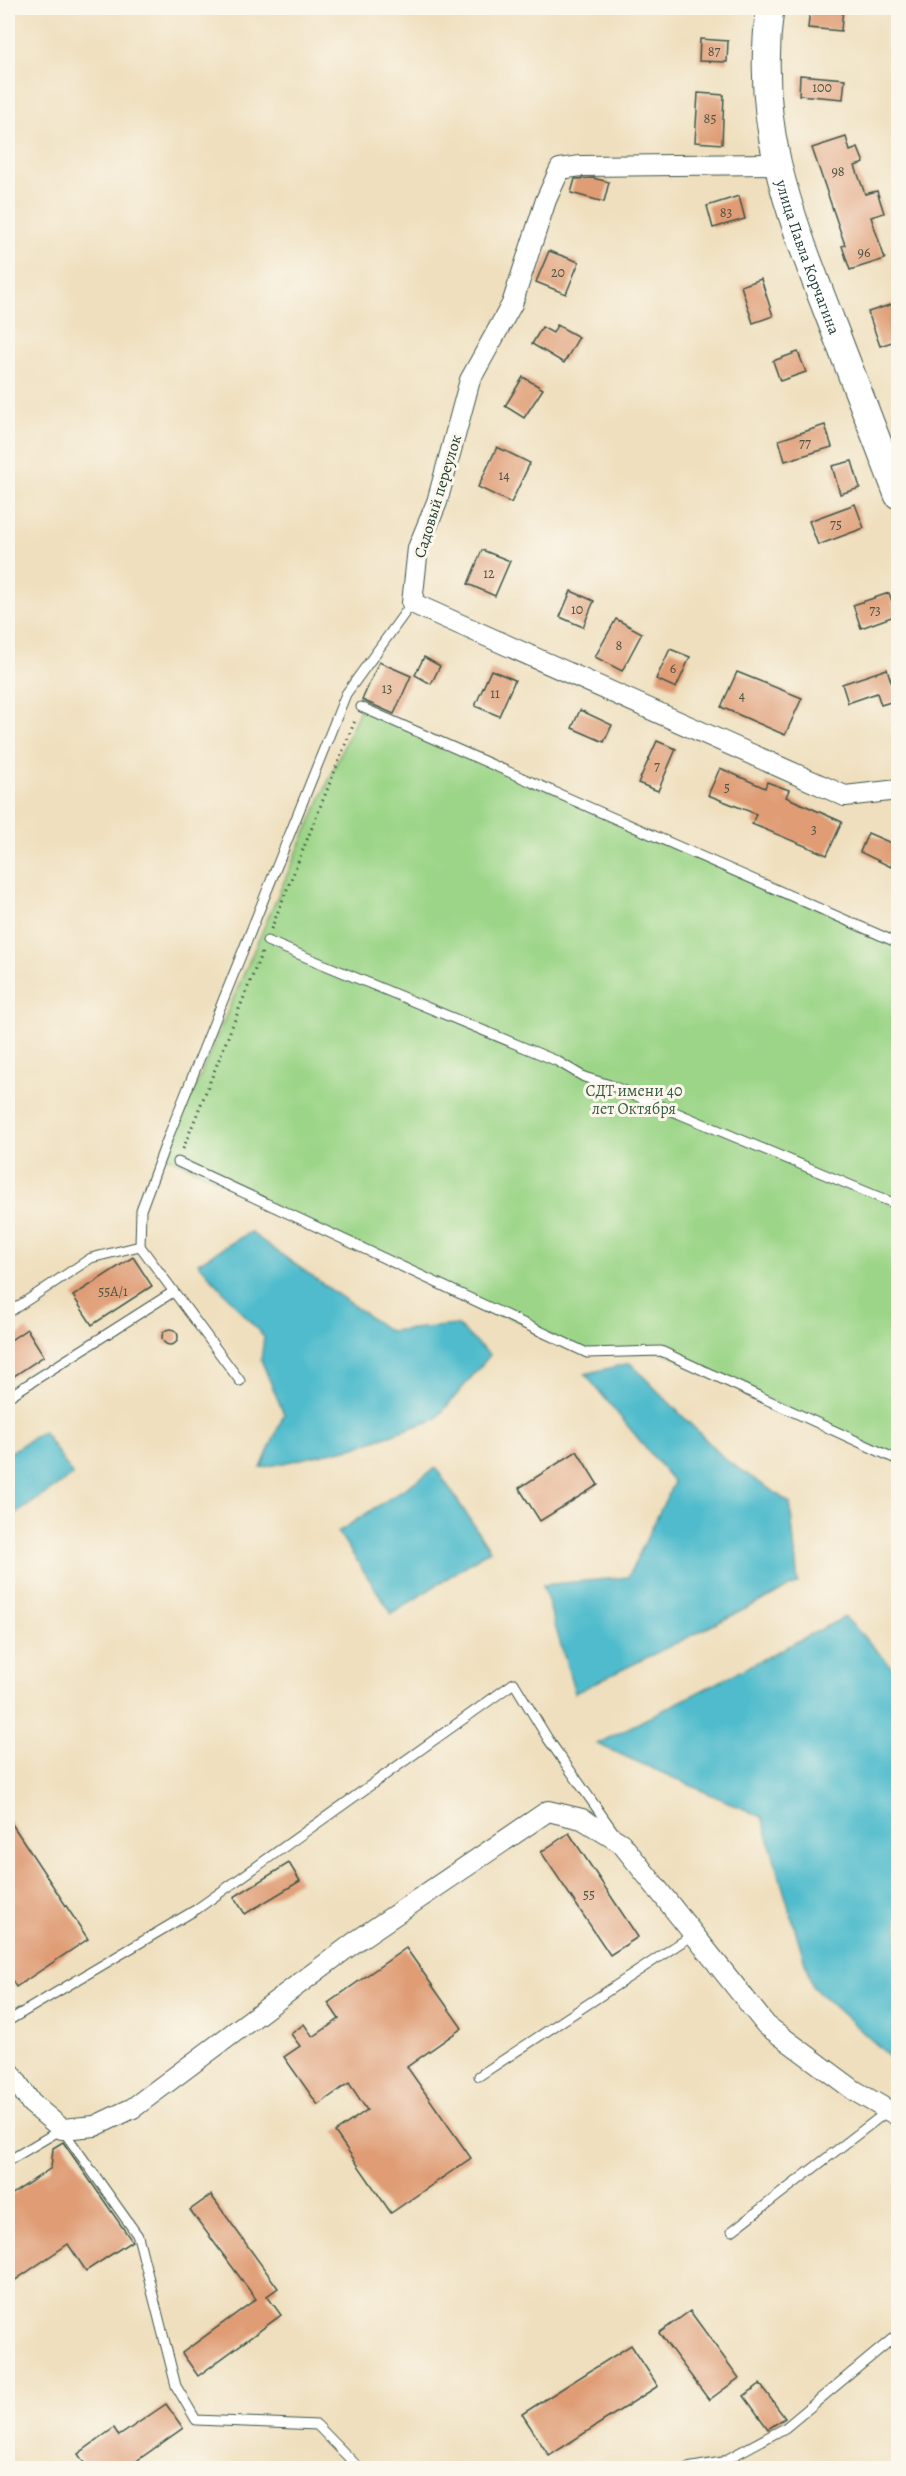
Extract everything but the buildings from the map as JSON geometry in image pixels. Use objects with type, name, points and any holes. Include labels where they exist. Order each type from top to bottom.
[{"type":"main road","name":"улица Павла Корчагина","points":[[770,8],[767,29],[766,95],[776,164],[795,228],[898,495]]},
{"type":"street","name":"Садовый переулок","points":[[412,603],[418,548],[437,502],[471,380],[512,304],[546,200],[560,169],[581,166],[776,164]]},
{"type":"street","points":[[412,603],[845,795],[898,790]]},
{"type":"street","points":[[8,2069],[31,2103],[62,2129],[95,2126],[133,2108],[355,1942],[548,1810],[582,1819],[621,1843],[766,2025],[855,2091],[894,2113]]},
{"type":"lane","points":[[240,1381],[140,1246],[141,1210],[346,694],[412,603]]},
{"type":"lane","points":[[361,707],[898,943]]},
{"type":"lane","points":[[267,941],[557,1061],[584,1077],[610,1085],[898,1205]]},
{"type":"lane","points":[[178,1162],[586,1353],[661,1351],[898,1460]]},
{"type":"lane","points":[[8,1313],[91,1258],[140,1246]]},
{"type":"lane","points":[[8,1397],[173,1292]]},
{"type":"lane","points":[[8,2020],[197,1909],[514,1683],[548,1738],[621,1843]]},
{"type":"lane","points":[[479,2076],[694,1934]]},
{"type":"lane","points":[[732,2231],[894,2113]]},
{"type":"lane","points":[[8,2161],[62,2129],[138,2236],[176,2386],[196,2420],[317,2425],[359,2469]]},
{"type":"lane","points":[[687,2469],[722,2462],[785,2428],[898,2334]]},
{"type":"green space","name":"СДТ имени 40 лет Октября","points":[[361,707],[898,943],[898,1460],[661,1351],[587,1353],[166,1156]]},
{"type":"water","points":[[250,1232],[389,1331],[457,1325],[490,1355],[436,1419],[355,1447],[261,1468],[284,1414],[261,1360],[264,1337],[198,1263]]},
{"type":"water","points":[[630,1363],[726,1460],[790,1503],[798,1583],[575,1693],[543,1585],[628,1577],[674,1482],[585,1374]]},
{"type":"water","points":[[43,1431],[73,1475],[8,1519],[8,1454]]},
{"type":"water","points":[[436,1468],[490,1550],[392,1614],[338,1532]]},
{"type":"water","points":[[845,1617],[898,1673],[898,2064],[812,1986],[762,1817],[597,1744]]}]
